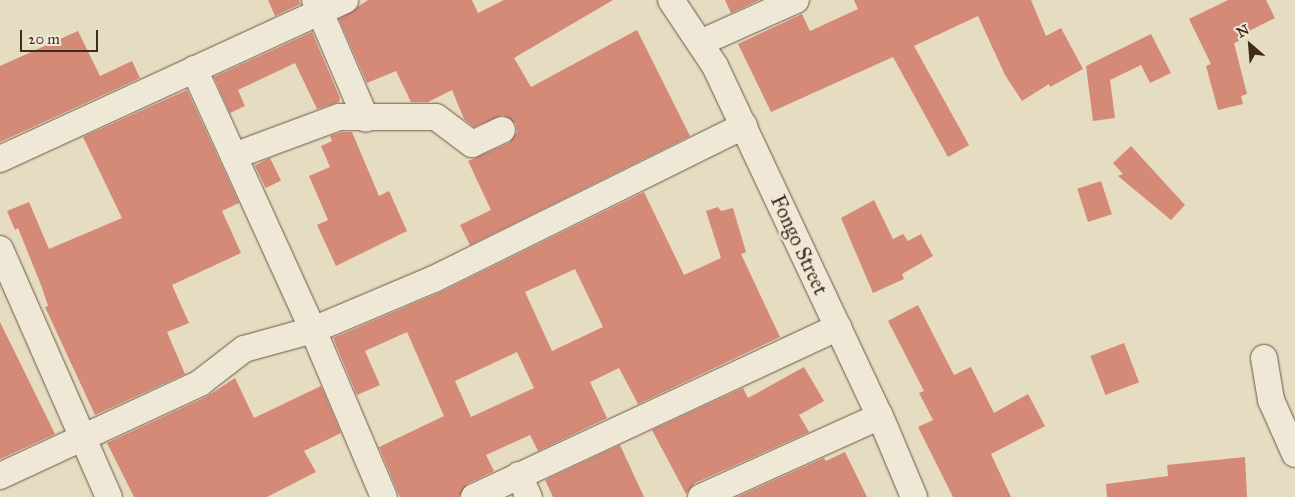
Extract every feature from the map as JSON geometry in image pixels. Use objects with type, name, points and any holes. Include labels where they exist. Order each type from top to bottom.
[{"type":"street","points":[[0,159],[194,70],[318,6],[345,0]]},
{"type":"street","name":"Fongo Street","points":[[670,0],[715,66],[880,416],[914,497]]},
{"type":"street","points":[[700,43],[796,0]]},
{"type":"street","points":[[318,6],[366,119]]},
{"type":"street","points":[[194,70],[313,330],[384,497]]},
{"type":"street","points":[[234,156],[339,117],[366,119],[436,117],[472,144],[502,130]]},
{"type":"street","points":[[0,476],[81,440],[200,383],[244,349],[313,330],[434,279],[744,126]]},
{"type":"street","points":[[0,249],[81,440],[109,497]]},
{"type":"street","points":[[474,497],[524,486],[838,327]]},
{"type":"street","points":[[1264,358],[1271,400],[1295,454]]},
{"type":"street","points":[[701,497],[880,416]]},
{"type":"building","points":[[268,0],[299,0],[300,4],[275,16]]},
{"type":"building","points":[[368,0],[472,0],[478,13],[504,0],[613,0],[514,58],[531,87],[637,30],[690,136],[470,245],[460,225],[491,210],[468,161],[509,143],[517,132],[516,124],[503,115],[474,127],[464,119],[452,90],[428,102],[411,102],[396,71],[367,83],[339,19]]},
{"type":"building","points":[[725,0],[759,0],[731,13]]},
{"type":"building","points":[[854,0],[1031,0],[1046,36],[1061,28],[1083,69],[1050,87],[1049,84],[1022,101],[1005,75],[978,16],[914,46],[969,145],[948,157],[893,57],[771,112],[738,44],[802,14],[810,31],[858,9]]},
{"type":"building","points":[[1228,0],[1266,0],[1275,18],[1237,37],[1239,41],[1234,43],[1247,94],[1241,96],[1243,104],[1218,110],[1206,66],[1211,64],[1189,19]]},
{"type":"building","points":[[78,31],[100,76],[132,61],[140,78],[0,142],[0,66]]},
{"type":"building","points":[[312,32],[340,98],[339,102],[317,109],[295,63],[238,90],[245,106],[230,113],[214,77]]},
{"type":"building","points":[[1151,34],[1171,73],[1150,83],[1141,65],[1110,80],[1115,118],[1093,121],[1086,66]]},
{"type":"building","points":[[187,90],[239,203],[222,211],[241,253],[172,285],[189,323],[167,332],[185,374],[95,415],[45,307],[48,306],[41,285],[18,228],[15,230],[7,211],[29,202],[49,249],[122,218],[83,137]]},
{"type":"building","points":[[342,132],[352,132],[379,196],[389,191],[407,231],[336,266],[317,225],[328,220],[309,176],[330,167],[321,146],[332,141],[330,136]]},
{"type":"building","points":[[1131,146],[1185,205],[1171,220],[1118,176],[1123,174],[1113,163]]},
{"type":"building","points":[[270,158],[281,180],[266,188],[255,165]]},
{"type":"building","points":[[1101,181],[1112,214],[1088,222],[1077,189]]},
{"type":"building","points":[[644,192],[684,275],[721,258],[706,211],[718,207],[721,211],[733,208],[746,252],[741,254],[780,337],[638,404],[619,368],[590,382],[607,418],[538,451],[530,435],[486,455],[494,471],[467,484],[459,497],[400,497],[379,447],[444,416],[407,332],[365,351],[380,385],[357,395],[333,338],[441,292]],"holes":[[[575,269],[603,327],[552,351],[525,292]],[[517,352],[534,388],[471,417],[455,381]]]},
{"type":"building","points":[[874,200],[893,239],[903,234],[908,241],[921,234],[933,256],[902,274],[904,279],[873,293],[841,218]]},
{"type":"building","points":[[918,305],[954,375],[971,367],[994,413],[1028,394],[1045,426],[991,454],[1011,497],[953,497],[918,427],[933,420],[919,393],[924,391],[888,321]]},
{"type":"building","points":[[0,322],[55,434],[0,459]]},
{"type":"building","points":[[1124,343],[1139,382],[1105,395],[1090,356]]},
{"type":"building","points":[[804,367],[824,401],[799,415],[809,432],[695,483],[686,494],[652,430],[743,388],[748,398]]},
{"type":"building","points":[[235,378],[254,418],[321,386],[341,433],[304,451],[316,472],[267,497],[134,497],[107,443],[206,397]]},
{"type":"building","points":[[620,445],[644,497],[553,497],[545,480]]},
{"type":"building","points":[[845,452],[867,497],[737,497],[824,458],[826,461]]},
{"type":"building","points":[[1245,457],[1247,497],[1107,497],[1106,484],[1168,476],[1167,465]]}]
